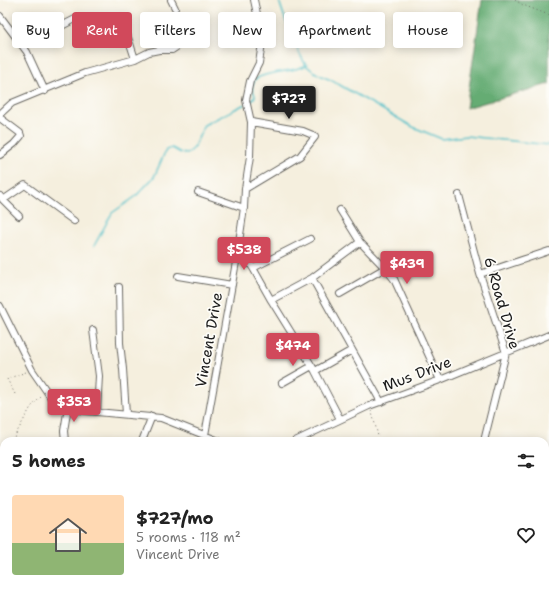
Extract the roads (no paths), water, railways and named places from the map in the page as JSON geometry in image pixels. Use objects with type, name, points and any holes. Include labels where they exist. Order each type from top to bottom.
[{"type":"street","points":[[171,0],[175,8]]},
{"type":"street","name":"Vincent Drive","points":[[205,435],[238,252],[250,157],[251,122],[246,103],[250,81],[259,63],[262,43],[254,0]]},
{"type":"street","points":[[0,16],[12,32]]},
{"type":"street","points":[[24,48],[45,90]]},
{"type":"street","points":[[131,48],[135,59]]},
{"type":"street","points":[[0,114],[12,103],[45,90],[60,82],[84,73],[135,59],[149,52],[172,50],[175,48]]},
{"type":"street","points":[[0,118],[20,133],[21,136],[14,144],[0,155]]},
{"type":"street","points":[[245,189],[300,156],[315,137],[303,132],[251,122]]},
{"type":"street","points":[[19,216],[1,198],[25,186],[74,221]]},
{"type":"street","points":[[198,192],[244,208]]},
{"type":"street","name":"6 Road Drive","points":[[459,195],[480,274],[506,353],[485,437]]},
{"type":"street","points":[[340,210],[360,242],[394,279],[440,380]]},
{"type":"street","points":[[253,268],[310,239]]},
{"type":"street","points":[[271,300],[312,278],[360,242]]},
{"type":"street","points":[[480,274],[549,251]]},
{"type":"street","points":[[238,252],[245,256],[253,268],[314,369],[340,419]]},
{"type":"street","points":[[340,294],[385,268]]},
{"type":"street","points":[[178,276],[232,285]]},
{"type":"street","points":[[312,278],[381,402]]},
{"type":"street","points":[[119,287],[120,343],[126,414]]},
{"type":"street","points":[[1,310],[32,370],[52,399],[68,407],[97,412],[157,417],[210,437]]},
{"type":"street","points":[[93,330],[98,376],[97,412]]},
{"type":"street","name":"Mus Drive","points":[[303,437],[369,406],[440,380],[549,335]]},
{"type":"street","points":[[282,383],[352,350]]},
{"type":"street","points":[[65,437],[64,431],[68,407]]},
{"type":"street","points":[[144,437],[157,417]]},
{"type":"waterway","points":[[279,0],[295,44],[307,66],[313,71],[413,127],[442,139],[466,136],[549,145]]},
{"type":"waterway","points":[[249,102],[252,101],[255,96],[252,87],[255,79],[268,74],[301,68],[307,65]]},
{"type":"waterway","points":[[94,246],[112,213],[135,197],[154,177],[166,150],[172,148],[181,153],[187,154],[194,148],[204,125],[245,104]]}]
